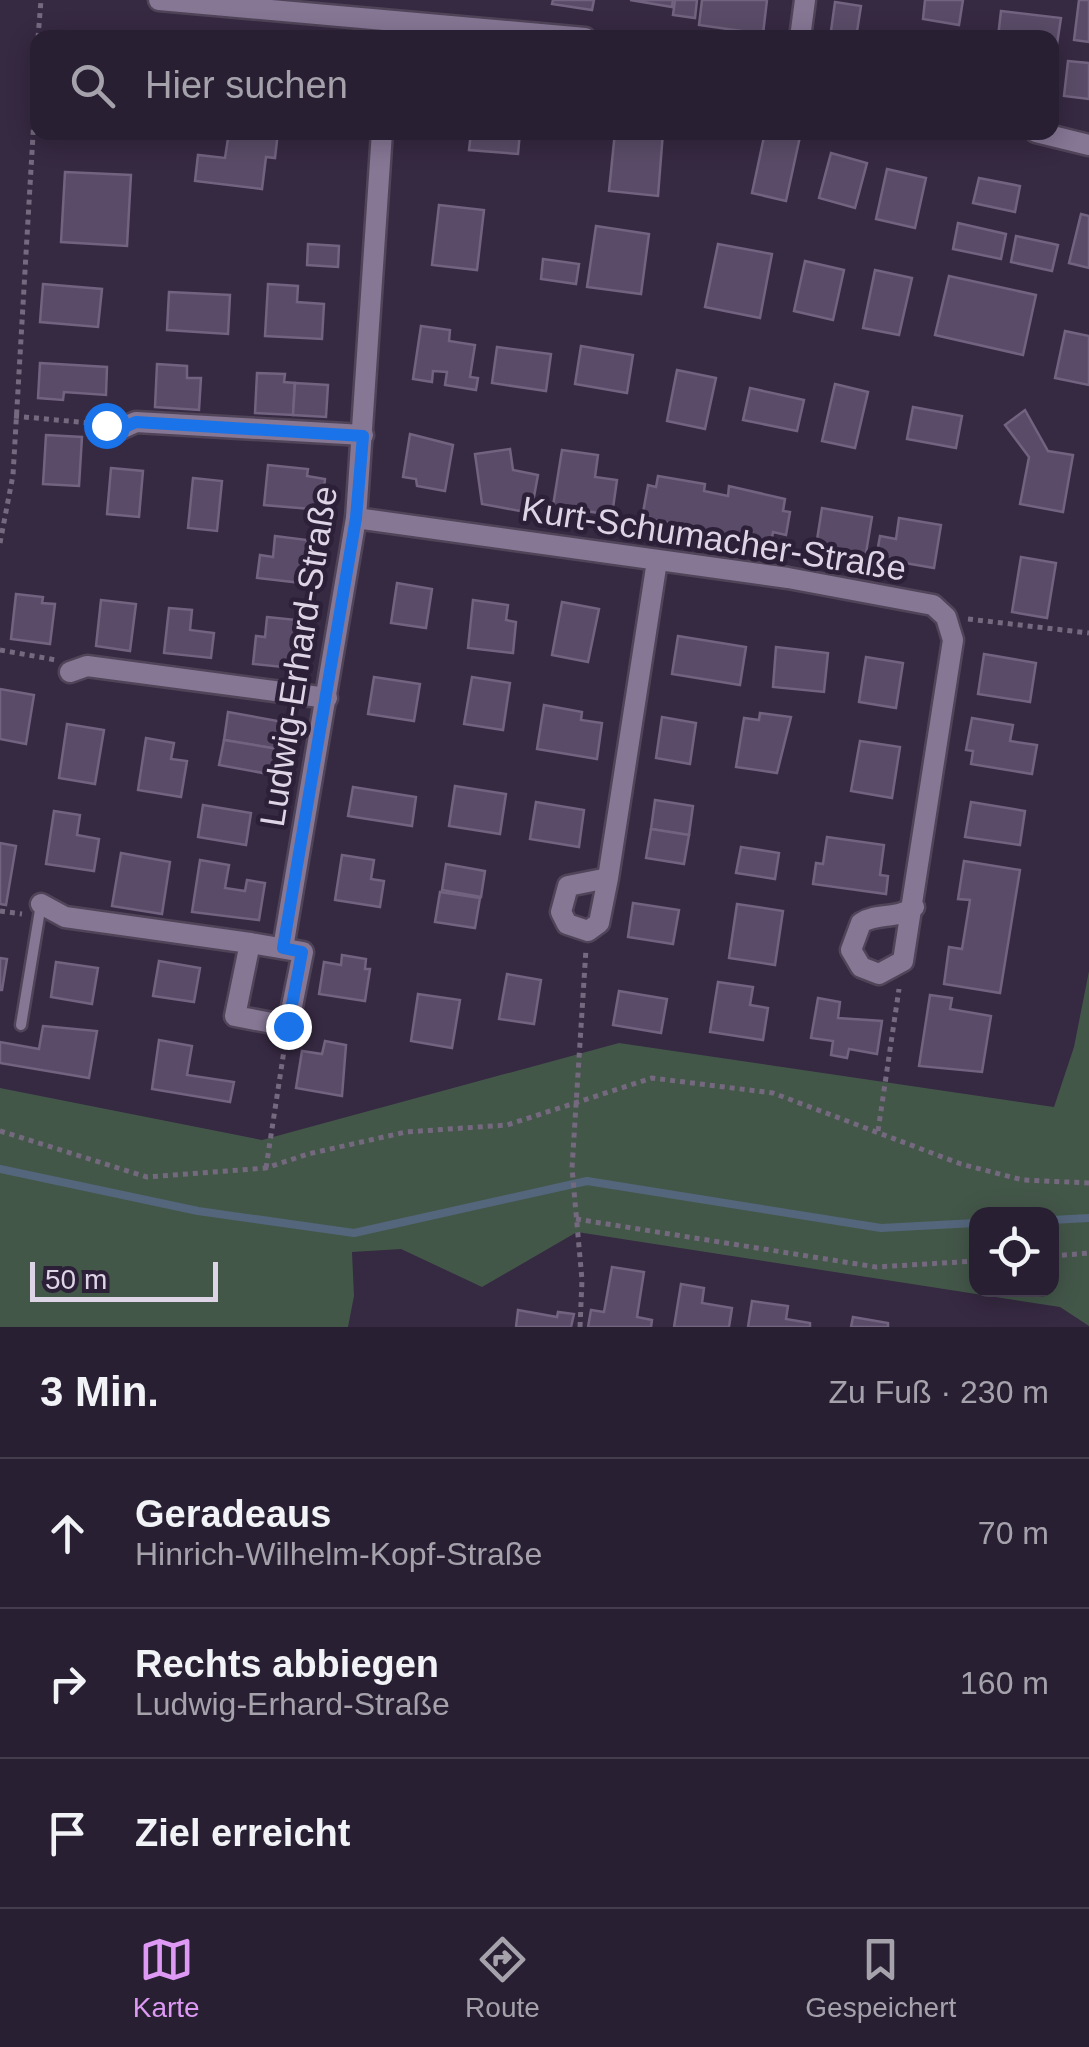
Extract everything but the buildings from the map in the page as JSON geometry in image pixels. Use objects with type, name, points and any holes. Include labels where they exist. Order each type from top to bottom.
[{"type":"street","points":[[160,0],[427,30]]},
{"type":"street","points":[[801,30],[805,0]]},
{"type":"street","points":[[1059,138],[1089,145]]},
{"type":"street","name":"Ludwig-Erhard-Straße","points":[[283,948],[356,518],[382,140]]},
{"type":"street","points":[[118,430],[136,422],[363,436]]},
{"type":"street","name":"Kurt-Schumacher-Straße","points":[[356,518],[933,605],[946,617],[953,640],[903,961]]},
{"type":"street","points":[[608,878],[568,886],[561,912],[566,924],[588,931],[599,924],[608,878],[657,561]]},
{"type":"street","points":[[70,672],[87,666],[327,698]]},
{"type":"street","points":[[40,904],[65,917],[250,943],[302,952],[288,1026],[235,1016],[250,943]]},
{"type":"street","points":[[903,961],[889,972],[870,972],[854,960],[851,940],[869,918],[902,916],[914,906]]},
{"type":"lane","points":[[21,1025],[40,904]]},
{"type":"path","points":[[39,30],[41,0]]},
{"type":"path","points":[[0,543],[13,475],[32,140]]},
{"type":"path","points":[[14,416],[106,425],[118,430]]},
{"type":"path","points":[[946,617],[1089,632]]},
{"type":"path","points":[[0,650],[60,660],[70,672]]},
{"type":"path","points":[[580,1327],[582,1280],[572,1168],[588,931]]},
{"type":"path","points":[[878,1131],[903,961]]},
{"type":"path","points":[[266,1168],[288,1026]]},
{"type":"path","points":[[0,1131],[147,1176],[266,1168],[406,1132],[507,1125],[652,1078],[773,1093],[961,1164],[1023,1180],[1089,1183]]},
{"type":"path","points":[[576,1219],[876,1267],[969,1260]]},
{"type":"path","points":[[1059,1255],[1089,1253]]},
{"type":"green space","points":[[1089,971],[1089,1326],[1060,1307],[996,1297],[1059,1297],[1059,1207],[969,1207],[969,1293],[577,1232],[482,1287],[401,1249],[352,1252],[354,1296],[348,1327],[0,1327],[0,1088],[262,1140],[619,1043],[1054,1107],[1074,1047]]},
{"type":"waterway","points":[[0,1169],[198,1211],[354,1233],[587,1181],[881,1228],[969,1223]]},
{"type":"waterway","points":[[1059,1220],[1089,1218]]},
{"type":"route","points":[[106,425],[118,430],[136,422],[363,436],[356,518],[283,948],[302,952],[288,1026]]}]
